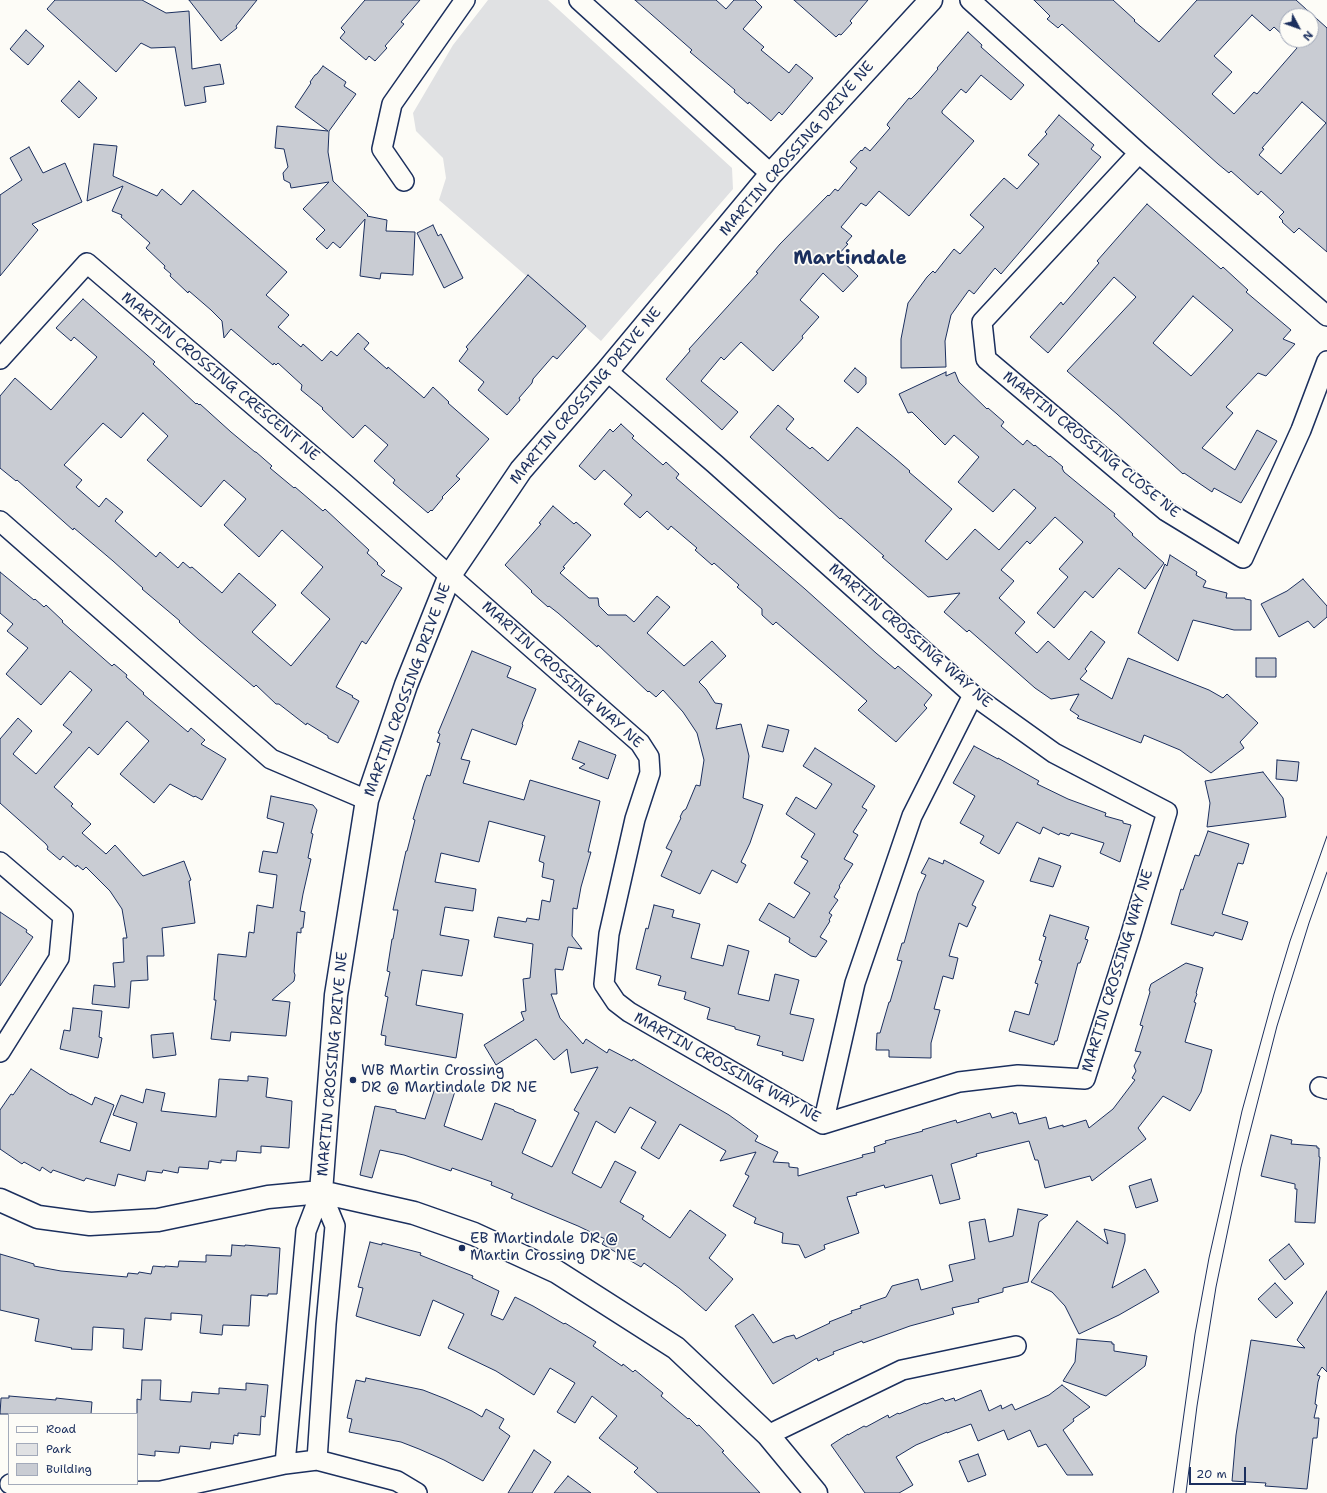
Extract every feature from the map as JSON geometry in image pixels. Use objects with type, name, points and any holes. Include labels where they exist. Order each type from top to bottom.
[{"type":"street","points":[[404,181],[382,149],[392,104],[465,0]]},
{"type":"street","points":[[579,0],[771,174]]},
{"type":"street","name":"MARTIN CROSSING DRIVE NE","points":[[285,1464],[306,1231],[321,1192],[336,996],[366,800],[406,685],[450,575],[521,470],[607,371],[771,174],[931,0]]},
{"type":"street","points":[[970,0],[1139,153],[1327,316]]},
{"type":"street","name":"MARTIN CROSSING CLOSE NE","points":[[1139,153],[982,322],[986,359],[1166,511],[1243,558],[1301,430],[1327,361]]},
{"type":"street","name":"MARTIN CROSSING CRESCENT NE","points":[[0,359],[87,263],[450,575]]},
{"type":"street","name":"MARTIN CROSSING WAY NE","points":[[450,575],[640,743],[649,757],[650,773],[635,819],[609,934],[604,984],[616,1002],[629,1012],[823,1124],[959,1082],[1018,1075],[1086,1079],[1167,812],[1054,753],[973,695],[721,469],[607,371]]},
{"type":"street","points":[[0,521],[271,759],[366,800]]},
{"type":"street","points":[[823,1124],[854,983],[912,816],[973,695]]},
{"type":"street","points":[[0,862],[63,916],[59,958],[0,1052]]},
{"type":"street","points":[[0,1200],[38,1217],[90,1224],[158,1220],[268,1197],[321,1192],[414,1212],[474,1234],[557,1272],[676,1348],[768,1434],[816,1493]]},
{"type":"street","name":"MARTIN CROSSING DRIVE NE","points":[[316,1460],[335,1226],[321,1192]]},
{"type":"street","points":[[768,1434],[902,1370],[1016,1346]]},
{"type":"street","points":[[13,1485],[48,1493],[161,1491],[285,1464],[316,1460],[397,1482],[417,1493]]},
{"type":"green space","points":[[488,0],[548,0],[732,168],[733,189],[601,341],[439,200],[446,178],[443,158],[416,131],[413,113],[453,45]]},
{"type":"building","points":[[55,0],[142,0],[166,13],[189,11],[192,69],[220,64],[224,84],[204,87],[206,102],[185,106],[175,47],[151,48],[141,43],[116,72],[47,9]]},
{"type":"building","points":[[189,0],[257,0],[236,26],[237,28],[221,41]]},
{"type":"building","points":[[365,0],[420,0],[401,22],[404,24],[385,46],[387,48],[375,61],[369,56],[366,60],[340,38],[345,32],[341,28]]},
{"type":"building","points":[[635,0],[716,0],[726,9],[734,0],[755,0],[762,7],[743,29],[764,47],[761,50],[789,73],[796,64],[813,78],[782,115],[779,112],[771,121],[749,102],[748,104],[734,92],[735,90],[690,52],[692,50]]},
{"type":"building","points":[[794,0],[868,0],[850,21],[852,23],[841,35],[839,34],[836,37]]},
{"type":"building","points":[[1034,0],[1113,0],[1135,20],[1134,21],[1159,42],[1197,0],[1296,0],[1305,8],[1279,8],[1279,32],[1274,27],[1270,31],[1252,15],[1214,56],[1232,72],[1212,94],[1234,114],[1254,92],[1257,94],[1297,48],[1319,48],[1319,21],[1327,28],[1327,252],[1299,228],[1294,233],[1282,222],[1283,221],[1279,217],[1284,212],[1261,191],[1258,195],[1231,171],[1229,173],[1062,24],[1058,28],[1047,19],[1050,16]],"holes":[[[1302,102],[1326,123],[1281,174],[1259,155],[1264,149],[1262,148]]]},
{"type":"building","points":[[26,30],[44,46],[28,65],[10,49]]},
{"type":"building","points":[[968,32],[982,45],[981,47],[1024,85],[1011,100],[981,75],[966,93],[961,89],[942,111],[942,113],[974,141],[909,216],[879,191],[866,206],[861,203],[841,227],[852,236],[846,243],[848,244],[837,256],[858,276],[843,292],[823,273],[800,300],[819,317],[802,336],[803,338],[773,371],[741,342],[724,360],[721,357],[701,381],[738,412],[722,430],[666,379],[690,351],[689,349],[758,273],[756,272],[780,244],[828,195],[829,196],[835,189],[838,191],[857,168],[850,162],[865,147],[870,151],[890,128],[887,125],[888,123],[909,98],[911,99],[919,91]]},
{"type":"building","points":[[323,66],[346,82],[344,86],[356,94],[329,131],[328,152],[333,181],[368,215],[367,216],[387,220],[386,231],[415,232],[413,275],[381,273],[380,279],[360,276],[365,219],[340,248],[333,242],[327,249],[316,239],[325,230],[303,209],[329,182],[291,188],[290,183],[284,180],[283,173],[288,167],[284,149],[275,148],[277,126],[328,131],[295,107],[311,83],[310,82]]},
{"type":"building","points":[[79,81],[97,98],[79,118],[61,101]]},
{"type":"building","points":[[1059,115],[1094,145],[1091,149],[1101,157],[1001,274],[995,268],[974,294],[969,290],[951,315],[945,341],[946,367],[901,368],[901,339],[908,303],[927,277],[933,271],[935,273],[954,249],[960,254],[984,227],[970,215],[1004,178],[1017,189],[1039,164],[1028,155],[1047,134],[1045,132]]},
{"type":"building","points":[[94,144],[117,146],[113,176],[157,196],[162,189],[181,205],[193,190],[287,272],[266,295],[289,315],[278,327],[301,347],[303,344],[322,361],[331,351],[337,356],[358,333],[369,343],[364,349],[387,369],[388,367],[424,398],[433,387],[449,402],[448,403],[489,439],[456,476],[460,479],[442,497],[443,498],[432,511],[431,510],[428,513],[393,483],[395,480],[374,461],[388,445],[365,425],[353,438],[322,409],[323,408],[301,390],[302,385],[278,363],[276,365],[274,363],[273,365],[231,329],[224,338],[222,321],[170,276],[171,274],[164,268],[165,266],[146,248],[150,243],[121,217],[122,215],[112,211],[123,186],[87,201]]},
{"type":"building","points":[[29,147],[43,173],[65,163],[82,202],[32,224],[38,230],[0,276],[0,195],[22,180],[10,158]]},
{"type":"building","points":[[1147,204],[1221,269],[1223,267],[1248,290],[1246,292],[1291,330],[1283,339],[1295,344],[1266,376],[1258,373],[1226,407],[1233,413],[1202,448],[1235,470],[1257,430],[1277,441],[1241,503],[1214,488],[1212,492],[1184,473],[1183,474],[1067,371],[1136,297],[1114,277],[1048,353],[1030,337],[1061,302],[1063,305],[1099,263],[1097,261]],"holes":[[[1193,296],[1233,330],[1191,376],[1153,343]]]},
{"type":"building","points":[[433,225],[438,236],[441,234],[463,278],[444,288],[417,233]]},
{"type":"building","points":[[528,275],[586,326],[557,359],[553,356],[533,379],[532,383],[519,398],[520,400],[507,415],[478,390],[484,382],[459,361],[468,349],[466,347]]},
{"type":"building","points":[[83,299],[155,362],[153,364],[196,404],[200,404],[256,452],[272,466],[270,468],[294,488],[295,487],[323,511],[325,509],[369,550],[367,553],[385,571],[381,575],[402,588],[366,644],[362,641],[336,687],[359,701],[338,743],[328,738],[328,736],[307,723],[306,725],[279,704],[276,704],[256,685],[254,687],[199,640],[113,561],[74,528],[73,530],[17,480],[16,481],[0,468],[0,396],[15,378],[51,410],[97,357],[74,337],[71,341],[56,328]],"holes":[[[143,413],[168,436],[147,460],[201,507],[224,480],[246,499],[224,525],[259,557],[282,530],[323,567],[301,593],[330,619],[291,666],[252,632],[276,605],[239,573],[222,593],[192,567],[190,568],[183,562],[178,568],[160,552],[156,557],[115,521],[123,512],[106,498],[99,507],[76,487],[82,480],[64,465],[103,423],[121,438]]]},
{"type":"building","points":[[855,368],[866,377],[866,384],[858,393],[844,381]]},
{"type":"building","points":[[946,372],[946,376],[955,372],[959,382],[987,409],[988,408],[1004,422],[1001,426],[1023,445],[1027,440],[1049,457],[1050,456],[1063,467],[1064,472],[1115,514],[1114,516],[1133,534],[1132,535],[1164,563],[1145,589],[1119,568],[1093,598],[1085,591],[1054,628],[1037,613],[1068,577],[1059,569],[1083,542],[1055,517],[1030,544],[1027,541],[1001,570],[1014,581],[999,598],[1025,622],[1015,633],[1037,653],[1048,641],[1069,660],[1091,631],[1105,642],[1085,669],[1087,671],[1080,679],[1112,699],[1128,658],[1209,690],[1223,698],[1227,694],[1258,723],[1240,742],[1244,748],[1211,773],[1180,750],[1144,735],[1141,743],[1077,718],[1079,716],[1070,710],[1079,694],[1051,699],[1035,688],[969,630],[967,632],[944,612],[960,593],[928,597],[750,437],[778,405],[794,419],[786,429],[810,449],[812,447],[828,461],[857,427],[910,471],[909,472],[952,509],[925,541],[947,560],[975,529],[999,550],[1036,508],[1014,489],[993,512],[958,482],[979,457],[954,435],[945,445],[912,412],[908,413],[899,394]]},
{"type":"building","points":[[621,424],[634,436],[632,438],[663,465],[666,462],[679,474],[676,478],[805,589],[876,653],[895,669],[898,666],[932,695],[924,705],[927,708],[896,742],[858,710],[867,701],[776,622],[773,625],[762,615],[762,609],[737,587],[739,585],[714,563],[712,565],[695,550],[697,548],[671,526],[668,530],[647,511],[640,518],[624,504],[632,495],[604,470],[595,480],[579,466],[610,429],[613,432]]},
{"type":"building","points":[[553,506],[574,524],[576,522],[591,535],[563,567],[565,568],[560,573],[589,598],[598,598],[599,606],[608,615],[626,615],[634,622],[657,596],[670,607],[647,633],[684,666],[712,641],[726,656],[699,682],[706,689],[715,703],[722,704],[716,729],[741,724],[749,756],[743,798],[763,805],[750,843],[741,862],[746,865],[737,883],[712,870],[700,894],[661,876],[672,851],[666,848],[683,811],[686,809],[696,785],[700,786],[704,760],[697,733],[683,712],[663,690],[656,697],[649,691],[648,692],[598,645],[597,647],[531,592],[532,591],[505,565],[541,524],[539,523]]},
{"type":"building","points":[[1170,555],[1197,572],[1196,575],[1206,581],[1203,587],[1227,593],[1226,598],[1245,598],[1251,600],[1251,630],[1234,630],[1193,620],[1178,661],[1138,633],[1165,564],[1167,566]]},
{"type":"building","points":[[0,572],[34,600],[35,599],[44,607],[46,605],[63,621],[62,622],[112,666],[114,664],[127,675],[126,677],[144,693],[143,694],[188,732],[191,728],[205,740],[201,744],[226,759],[202,800],[170,784],[154,803],[120,774],[149,741],[127,721],[98,755],[89,747],[54,787],[73,804],[71,806],[91,824],[82,833],[106,854],[115,845],[143,876],[184,861],[191,880],[189,881],[195,923],[162,928],[164,956],[147,956],[148,980],[131,981],[129,1008],[92,1004],[94,985],[115,987],[113,963],[124,962],[123,938],[127,938],[122,909],[110,891],[86,867],[83,870],[77,865],[76,867],[63,856],[60,860],[47,849],[48,847],[46,844],[0,803],[0,739],[18,718],[32,731],[13,754],[36,774],[72,732],[63,725],[92,690],[70,671],[41,705],[6,674],[28,648],[7,631],[13,624],[0,613]]},
{"type":"building","points":[[1303,579],[1327,606],[1327,617],[1314,628],[1308,621],[1279,637],[1261,604],[1287,591]]},
{"type":"building","points":[[472,651],[511,667],[507,677],[536,689],[522,724],[523,725],[516,745],[472,729],[461,759],[470,761],[463,783],[524,800],[530,780],[600,801],[588,852],[591,852],[581,887],[577,909],[573,908],[572,936],[582,949],[568,947],[563,970],[555,969],[557,994],[551,994],[560,1018],[583,1044],[586,1039],[607,1053],[609,1049],[632,1061],[633,1059],[729,1115],[758,1136],[755,1141],[778,1152],[773,1162],[789,1163],[789,1167],[798,1168],[798,1176],[863,1157],[862,1155],[875,1152],[874,1147],[886,1143],[885,1141],[956,1120],[957,1123],[990,1113],[992,1118],[1013,1112],[1014,1114],[1016,1113],[1019,1124],[1046,1117],[1049,1129],[1063,1125],[1063,1127],[1086,1120],[1089,1128],[1113,1109],[1135,1080],[1132,1078],[1136,1071],[1134,1066],[1141,1052],[1135,1051],[1143,1026],[1140,1025],[1151,984],[1186,963],[1203,968],[1194,1002],[1196,1003],[1185,1042],[1212,1050],[1201,1092],[1190,1111],[1163,1096],[1138,1128],[1146,1139],[1092,1181],[1090,1176],[1045,1188],[1038,1160],[1035,1160],[1029,1141],[976,1154],[977,1156],[951,1164],[960,1199],[940,1204],[932,1175],[885,1188],[884,1185],[856,1193],[857,1195],[847,1197],[859,1233],[824,1245],[825,1249],[805,1258],[799,1245],[782,1243],[783,1233],[754,1223],[756,1218],[733,1206],[749,1176],[745,1174],[756,1152],[720,1161],[726,1151],[680,1124],[659,1159],[641,1148],[656,1122],[630,1107],[615,1133],[596,1121],[572,1173],[601,1188],[615,1161],[636,1172],[620,1202],[644,1216],[642,1219],[670,1238],[690,1210],[726,1235],[709,1258],[733,1279],[706,1311],[679,1288],[644,1263],[641,1267],[602,1244],[605,1239],[511,1198],[513,1194],[491,1185],[492,1182],[452,1168],[451,1171],[404,1155],[380,1150],[372,1178],[360,1175],[375,1106],[396,1110],[396,1112],[425,1119],[437,1082],[456,1088],[444,1126],[482,1140],[495,1103],[514,1110],[536,1120],[522,1153],[552,1167],[579,1113],[574,1110],[598,1067],[571,1073],[567,1049],[554,1060],[536,1039],[496,1065],[484,1045],[524,1020],[521,1012],[526,1011],[523,979],[530,978],[533,944],[494,937],[498,917],[526,922],[527,918],[539,920],[542,900],[550,902],[554,880],[542,877],[544,863],[539,861],[545,836],[489,821],[479,862],[441,853],[435,882],[476,889],[473,911],[445,907],[440,935],[469,940],[462,976],[422,970],[416,1005],[463,1014],[456,1058],[385,1045],[386,1036],[381,1035],[388,997],[385,996],[390,972],[387,971],[398,910],[393,910],[406,851],[415,820],[413,819],[424,783],[427,775],[430,776],[440,743],[437,742],[440,734],[438,733]]},
{"type":"building","points":[[1256,658],[1276,658],[1276,677],[1256,677]]},
{"type":"building","points":[[768,725],[789,730],[783,752],[762,747]]},
{"type":"building","points":[[579,741],[616,755],[608,779],[579,768],[585,764],[572,759]]},
{"type":"building","points":[[974,746],[1039,781],[1037,784],[1068,799],[1106,813],[1105,816],[1131,825],[1120,862],[1100,853],[1104,843],[1071,833],[1069,836],[1060,833],[1059,835],[1043,827],[1040,834],[1017,822],[999,854],[980,843],[984,836],[960,823],[975,796],[953,783]]},
{"type":"building","points":[[815,748],[875,786],[862,807],[867,810],[853,832],[858,835],[844,859],[853,864],[834,897],[838,900],[829,913],[832,915],[829,920],[830,921],[820,937],[827,941],[816,957],[811,956],[789,942],[790,938],[759,920],[769,903],[794,918],[810,893],[794,883],[808,861],[801,857],[815,834],[786,814],[796,797],[816,809],[832,784],[803,766]]},
{"type":"building","points":[[1277,760],[1299,762],[1297,781],[1276,779]]},
{"type":"building","points":[[1263,772],[1283,798],[1286,817],[1207,827],[1210,803],[1205,781]]},
{"type":"building","points":[[271,796],[313,805],[317,810],[311,833],[313,834],[308,858],[311,859],[300,911],[305,912],[303,928],[301,928],[301,933],[297,932],[294,981],[272,1000],[290,1002],[286,1036],[231,1032],[230,1041],[211,1039],[216,1000],[214,1000],[218,954],[246,957],[249,932],[254,933],[257,905],[273,908],[277,875],[259,872],[263,851],[277,853],[284,823],[267,818]]},
{"type":"building","points":[[1208,831],[1249,844],[1243,864],[1238,863],[1222,914],[1248,922],[1242,940],[1215,932],[1213,936],[1171,924],[1181,889],[1183,890],[1195,855],[1199,856]]},
{"type":"building","points":[[929,858],[943,864],[944,860],[984,881],[972,905],[976,907],[967,927],[959,923],[949,956],[958,958],[953,979],[943,976],[934,1009],[940,1010],[931,1043],[931,1058],[889,1057],[889,1050],[876,1050],[877,1033],[880,1033],[890,1002],[902,961],[897,960],[902,943],[904,943],[918,893],[926,875],[921,873]]},
{"type":"building","points":[[1039,858],[1061,866],[1053,887],[1030,881]]},
{"type":"building","points":[[654,905],[674,910],[672,917],[700,924],[691,958],[723,966],[728,945],[749,951],[738,994],[769,1001],[775,974],[799,980],[790,1014],[814,1019],[803,1061],[782,1055],[783,1052],[757,1045],[760,1036],[707,1019],[710,1008],[684,999],[686,992],[658,985],[661,976],[636,969],[646,928],[648,929]]},
{"type":"building","points":[[0,912],[27,930],[26,932],[33,937],[0,986]]},
{"type":"building","points":[[1050,915],[1089,927],[1085,939],[1088,940],[1080,963],[1078,963],[1057,1041],[1055,1041],[1054,1045],[1009,1031],[1015,1011],[1029,1015],[1038,984],[1035,983],[1042,961],[1039,960],[1046,937],[1043,936]]},
{"type":"building","points":[[73,1008],[102,1011],[99,1037],[102,1038],[98,1058],[60,1049],[64,1030],[70,1031]]},
{"type":"building","points":[[173,1033],[176,1055],[153,1058],[151,1035]]},
{"type":"building","points":[[31,1069],[71,1095],[92,1105],[95,1097],[114,1105],[100,1142],[130,1151],[137,1123],[113,1115],[121,1095],[143,1103],[146,1089],[165,1093],[161,1111],[216,1117],[219,1079],[248,1081],[248,1076],[268,1078],[266,1097],[292,1101],[289,1148],[261,1146],[261,1153],[237,1151],[236,1161],[221,1160],[221,1163],[209,1161],[208,1169],[179,1167],[178,1173],[163,1170],[162,1173],[147,1171],[145,1181],[118,1174],[115,1186],[86,1178],[84,1181],[53,1170],[51,1173],[42,1167],[40,1171],[24,1162],[22,1164],[0,1149],[0,1110],[11,1094],[13,1095]]},
{"type":"building","points":[[1271,1135],[1292,1140],[1291,1144],[1317,1146],[1317,1148],[1319,1148],[1320,1157],[1315,1223],[1295,1222],[1297,1189],[1295,1189],[1295,1184],[1261,1176]]},
{"type":"building","points":[[1151,1179],[1158,1201],[1136,1208],[1129,1186]]},
{"type":"building","points":[[1018,1209],[1048,1215],[1039,1222],[1028,1282],[1003,1288],[1003,1292],[978,1299],[979,1302],[952,1308],[954,1314],[910,1326],[863,1343],[862,1341],[833,1352],[834,1354],[818,1361],[817,1358],[773,1384],[735,1326],[753,1314],[773,1343],[794,1335],[796,1339],[830,1323],[829,1322],[852,1313],[851,1311],[861,1308],[860,1306],[886,1297],[892,1286],[918,1279],[921,1290],[953,1281],[949,1265],[975,1259],[969,1222],[985,1219],[989,1242],[1013,1236]]},
{"type":"building","points":[[1077,1221],[1108,1244],[1104,1229],[1125,1234],[1125,1241],[1112,1288],[1145,1269],[1159,1292],[1119,1315],[1079,1334],[1065,1306],[1052,1292],[1031,1282]]},
{"type":"building","points":[[370,1242],[382,1245],[382,1243],[421,1253],[420,1255],[473,1276],[472,1278],[499,1291],[491,1315],[503,1320],[515,1297],[564,1324],[565,1323],[596,1342],[593,1346],[622,1366],[623,1364],[633,1372],[635,1370],[663,1393],[661,1396],[697,1426],[699,1425],[724,1451],[722,1452],[760,1493],[658,1493],[634,1472],[638,1468],[599,1438],[617,1416],[592,1396],[575,1423],[557,1412],[575,1383],[550,1368],[534,1395],[496,1371],[448,1348],[464,1314],[433,1300],[420,1336],[356,1316],[363,1288],[358,1287]]},
{"type":"building","points":[[1289,1244],[1304,1264],[1285,1280],[1269,1260]]},
{"type":"building","points":[[232,1245],[280,1248],[277,1294],[268,1294],[268,1296],[251,1295],[249,1326],[223,1325],[222,1335],[200,1333],[202,1315],[171,1313],[171,1320],[145,1318],[142,1350],[123,1348],[124,1329],[93,1327],[92,1350],[71,1349],[72,1348],[35,1341],[39,1319],[0,1310],[0,1254],[34,1264],[34,1266],[61,1271],[127,1277],[128,1273],[138,1274],[139,1272],[151,1274],[153,1266],[178,1267],[179,1261],[206,1262],[206,1255],[231,1256]]},
{"type":"building","points":[[1275,1283],[1293,1303],[1276,1318],[1258,1299]]},
{"type":"building","points":[[1327,1291],[1327,1372],[1322,1367],[1317,1375],[1320,1376],[1314,1418],[1319,1418],[1317,1438],[1313,1438],[1307,1489],[1265,1486],[1266,1483],[1232,1481],[1236,1435],[1251,1340],[1305,1348],[1297,1340]]},
{"type":"building","points":[[1077,1339],[1112,1342],[1112,1344],[1114,1344],[1114,1351],[1147,1356],[1145,1366],[1106,1396],[1063,1381],[1075,1362]]},
{"type":"building","points":[[366,1378],[423,1390],[446,1399],[482,1417],[486,1409],[504,1419],[499,1428],[510,1436],[483,1481],[444,1460],[401,1442],[349,1432],[352,1419],[347,1418],[356,1380],[365,1382]]},
{"type":"building","points":[[142,1380],[161,1380],[160,1400],[191,1402],[192,1392],[219,1394],[219,1388],[246,1390],[246,1383],[268,1385],[265,1417],[261,1416],[260,1435],[238,1433],[238,1436],[234,1435],[233,1444],[211,1442],[210,1449],[180,1446],[179,1453],[155,1451],[155,1456],[138,1454],[137,1399],[141,1400]]},
{"type":"building","points":[[1062,1385],[1090,1407],[1073,1419],[1074,1421],[1063,1430],[1093,1475],[1067,1475],[1046,1444],[1038,1447],[1030,1430],[1008,1440],[1004,1430],[978,1441],[971,1424],[916,1445],[896,1457],[913,1485],[899,1493],[865,1493],[831,1445],[848,1434],[864,1426],[866,1427],[888,1415],[889,1418],[925,1403],[926,1404],[943,1398],[945,1401],[954,1398],[955,1401],[981,1390],[989,1411],[1001,1405],[1002,1409],[1012,1404],[1015,1410],[1049,1395]]},
{"type":"building","points":[[9,1396],[56,1400],[56,1398],[92,1402],[91,1413],[0,1414],[1,1398],[9,1398]]},
{"type":"building","points":[[534,1450],[551,1462],[532,1493],[508,1493]]},
{"type":"building","points":[[978,1454],[986,1475],[968,1482],[959,1461]]},
{"type":"building","points":[[568,1476],[591,1493],[554,1493]]},
{"type":"tram line","points":[[1173,1493],[1195,1334],[1209,1258],[1242,1111],[1290,941],[1327,836]]},
{"type":"tram line","points":[[1186,1493],[1197,1406],[1216,1287],[1241,1167],[1277,1026],[1309,923],[1327,872]]},
{"type":"place","name":"WB Martin Crossing DR @ Martindale DR NE","points":[[353,1080]]},
{"type":"place","name":"EB Martindale DR @ Martin Crossing DR NE","points":[[462,1248]]},
{"type":"district","name":"Martindale","points":[[850,259]]}]
